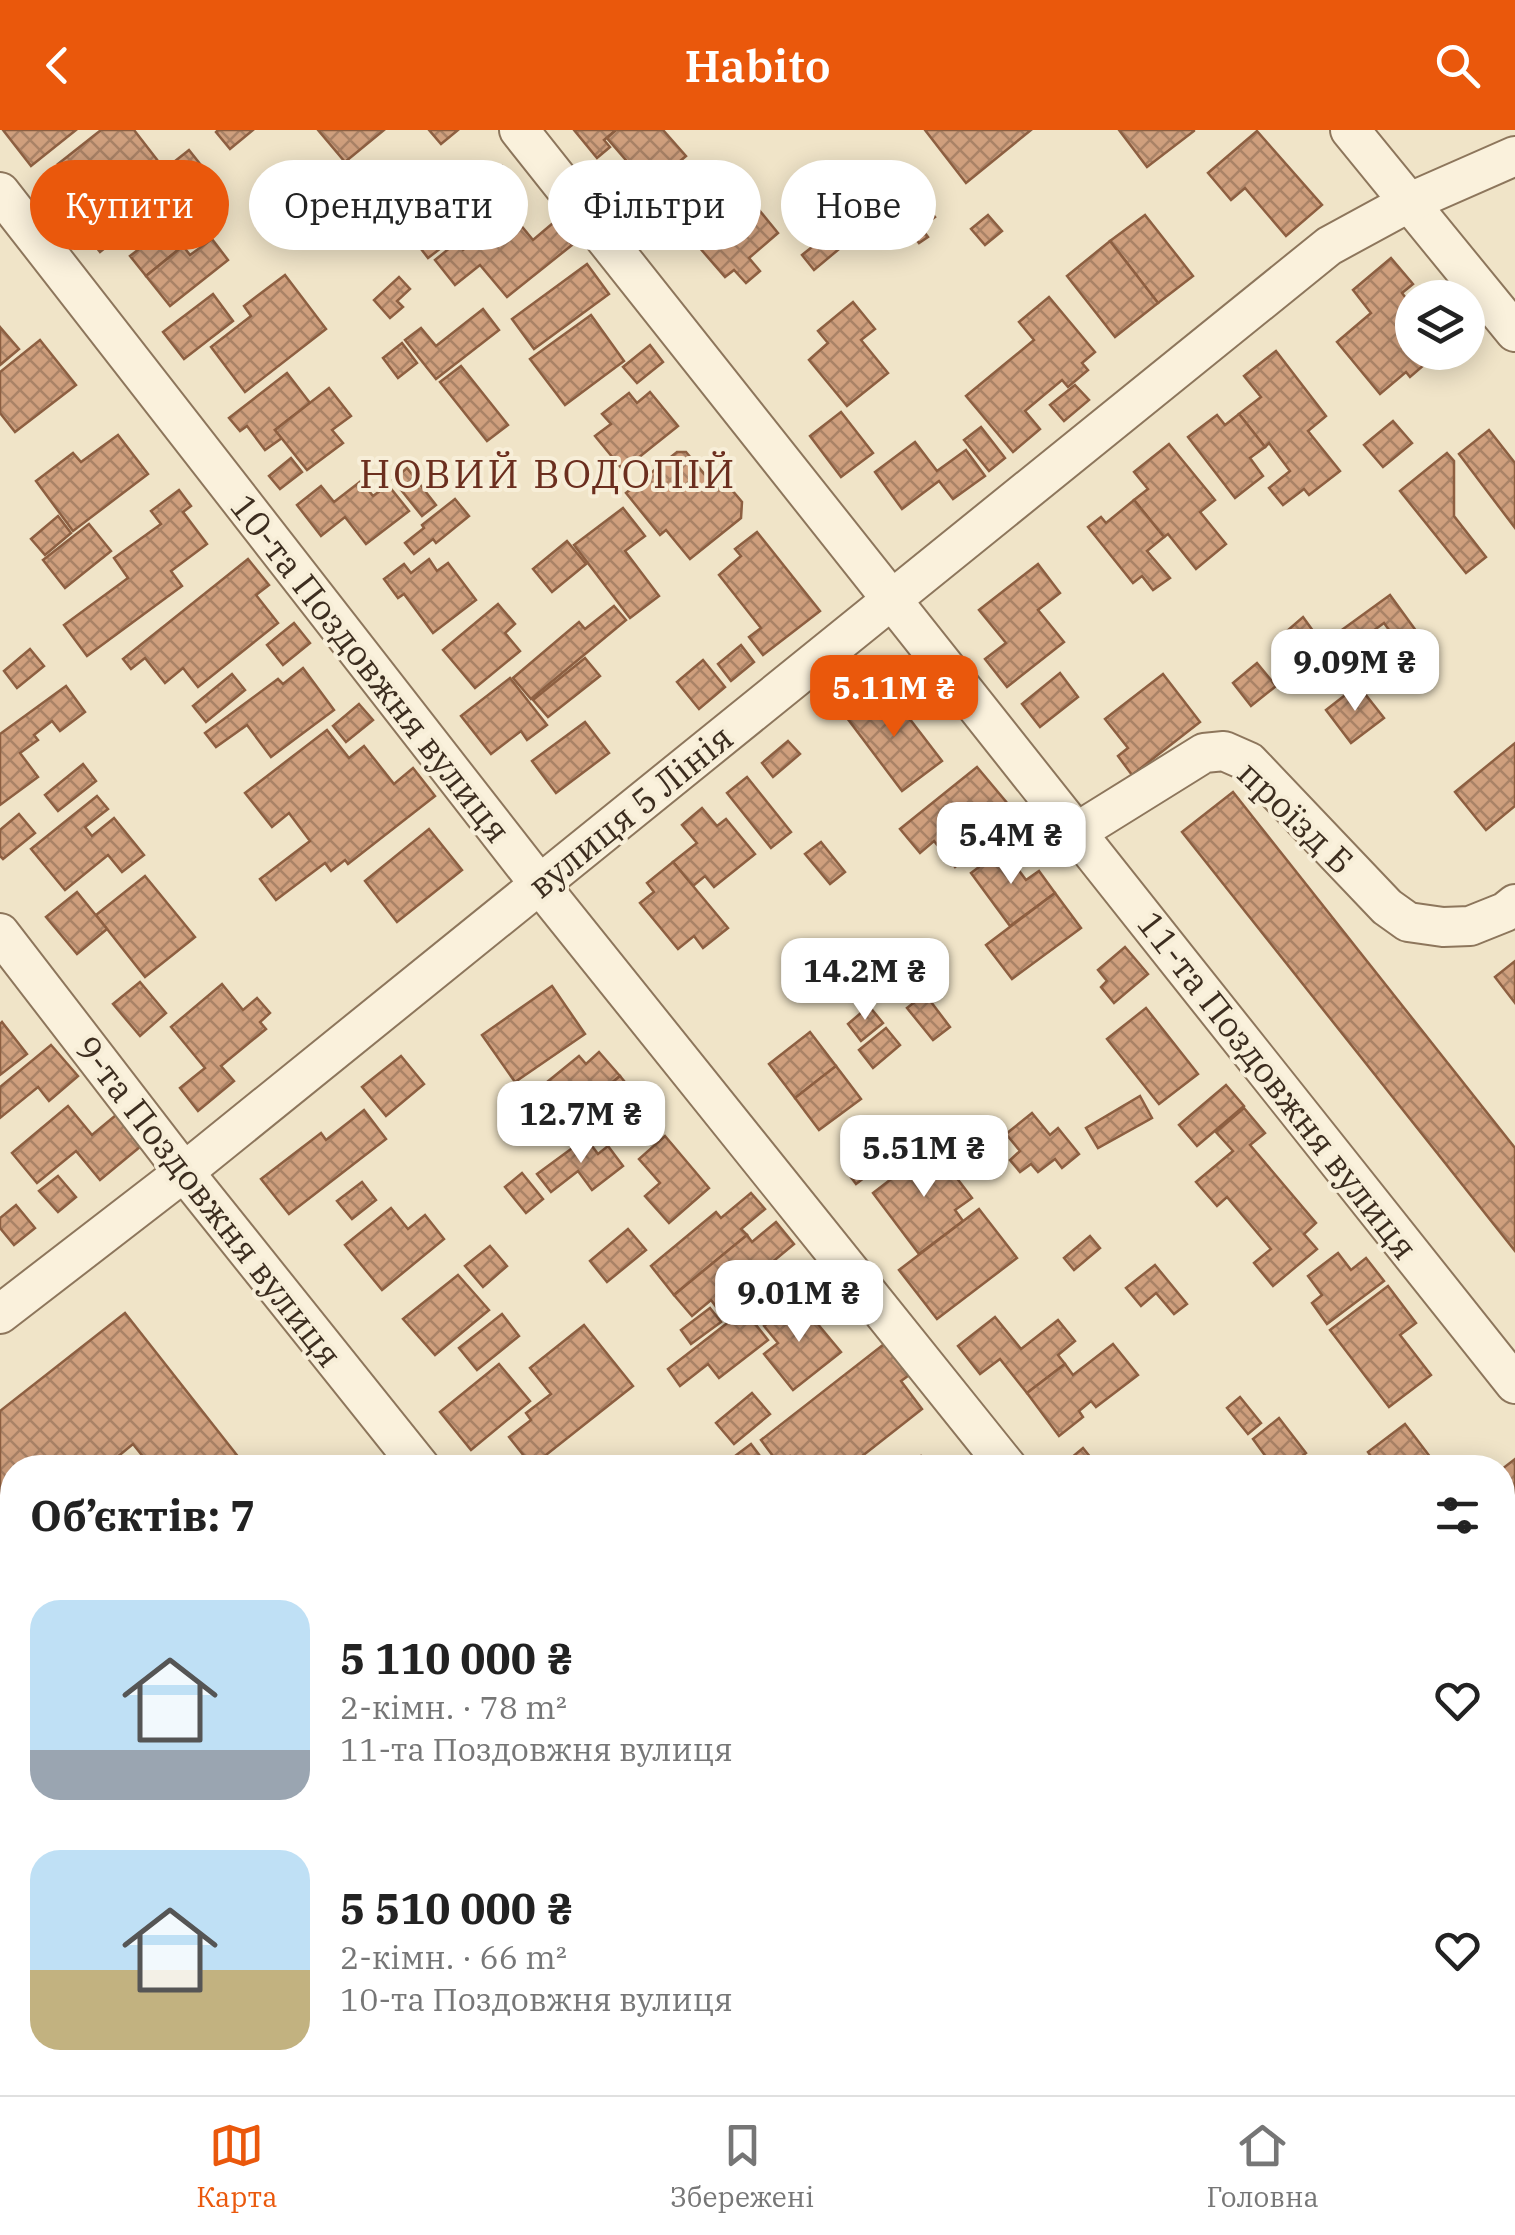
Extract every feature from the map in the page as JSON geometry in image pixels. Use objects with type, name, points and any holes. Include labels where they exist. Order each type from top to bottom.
[{"type":"street","name":"11-та Поздовжня вулиця","points":[[518,130],[1515,1384]]},
{"type":"street","points":[[1350,130],[1515,332]]},
{"type":"street","name":"вулиця 5 Лінія","points":[[0,1314],[184,1172],[1328,246],[1408,203],[1515,156]]},
{"type":"street","name":"10-та Поздовжня вулиця","points":[[0,192],[540,885],[998,1455]]},
{"type":"street","name":"проїзд Б","points":[[1078,832],[1204,753],[1224,751],[1249,762],[1386,906],[1408,922],[1470,926],[1515,904]]},
{"type":"street","name":"9-та Поздовжня вулиця","points":[[0,932],[184,1172],[411,1455]]},
{"type":"building","points":[[3,130],[76,130],[38,160],[30,160],[30,165]]},
{"type":"building","points":[[101,130],[134,130],[157,160],[63,160]]},
{"type":"building","points":[[218,130],[253,130],[230,149]]},
{"type":"building","points":[[318,130],[384,130],[347,160]]},
{"type":"building","points":[[429,130],[458,130],[441,144]]},
{"type":"building","points":[[574,130],[616,130],[604,140],[610,147],[597,158]]},
{"type":"building","points":[[616,130],[663,130],[686,156],[681,160],[626,160],[607,138]]},
{"type":"building","points":[[925,130],[1031,130],[966,183]]},
{"type":"building","points":[[1119,130],[1194,130],[1194,131],[1147,167]]},
{"type":"building","points":[[1257,131],[1322,205],[1286,236],[1245,188],[1231,200],[1208,173]]},
{"type":"building","points":[[189,150],[197,160],[176,160]]},
{"type":"building","points":[[761,212],[778,233],[761,248]]},
{"type":"building","points":[[988,215],[1002,231],[985,245],[971,229]]},
{"type":"building","points":[[1145,215],[1193,276],[1158,303],[1110,241]]},
{"type":"building","points":[[548,227],[548,250],[566,250],[507,297],[480,265],[455,285],[435,260],[447,250],[528,250],[528,234],[533,240]]},
{"type":"building","points":[[1110,241],[1158,303],[1115,337],[1067,276]]},
{"type":"building","points":[[138,250],[178,250],[146,276],[130,256]]},
{"type":"building","points":[[178,250],[186,250],[190,255],[197,250],[220,250],[228,260],[170,306],[146,276]]},
{"type":"building","points":[[422,250],[438,250],[428,258]]},
{"type":"building","points":[[702,250],[758,250],[749,258],[760,271],[746,283],[734,270],[725,277]]},
{"type":"building","points":[[808,250],[838,250],[814,270],[802,255]]},
{"type":"building","points":[[1391,258],[1410,280],[1395,280],[1395,370],[1418,370],[1410,377],[1406,372],[1380,394],[1337,342],[1371,313],[1353,290]]},
{"type":"building","points":[[587,264],[609,294],[534,349],[512,319]]},
{"type":"building","points":[[285,275],[326,329],[245,392],[211,347],[251,316],[244,306]]},
{"type":"building","points":[[399,277],[410,289],[397,301],[403,307],[390,318],[374,300]]},
{"type":"building","points":[[213,294],[233,321],[184,359],[163,332]]},
{"type":"building","points":[[1049,297],[1095,352],[1082,363],[1088,370],[1068,387],[1062,380],[1025,411],[1040,429],[1013,452],[966,396],[1034,340],[1019,322]]},
{"type":"building","points":[[853,302],[875,329],[861,340],[888,373],[847,406],[809,360],[828,343],[818,331]]},
{"type":"building","points":[[483,309],[499,330],[436,379],[405,340],[421,328],[436,346]]},
{"type":"building","points":[[591,315],[624,361],[565,405],[530,359]]},
{"type":"building","points":[[0,327],[19,349],[0,365]]},
{"type":"building","points":[[40,340],[76,385],[15,432],[0,413],[0,372]]},
{"type":"building","points":[[402,343],[417,363],[398,378],[383,358]]},
{"type":"building","points":[[650,345],[663,362],[637,383],[623,367]]},
{"type":"building","points":[[1276,351],[1326,416],[1308,431],[1340,471],[1309,495],[1304,489],[1283,505],[1269,488],[1290,471],[1269,443],[1265,447],[1239,414],[1261,397],[1244,376]]},
{"type":"building","points":[[461,366],[508,425],[487,441],[440,382]]},
{"type":"building","points":[[287,373],[310,403],[275,430],[282,438],[265,450],[247,426],[240,431],[229,418]]},
{"type":"building","points":[[1075,385],[1089,400],[1064,421],[1050,405]]},
{"type":"building","points":[[329,388],[351,416],[332,430],[343,443],[307,470],[275,430]]},
{"type":"building","points":[[650,392],[678,426],[623,470],[595,436],[611,424],[602,414],[629,393],[637,403]]},
{"type":"building","points":[[841,412],[873,453],[841,477],[810,436]]},
{"type":"building","points":[[1239,414],[1265,447],[1250,458],[1263,476],[1235,498],[1188,437],[1217,415],[1225,425]]},
{"type":"building","points":[[1393,421],[1412,443],[1383,467],[1364,445]]},
{"type":"building","points":[[981,427],[1005,458],[989,471],[964,440]]},
{"type":"building","points":[[1489,430],[1515,463],[1515,528],[1459,454]]},
{"type":"building","points":[[118,435],[148,474],[73,531],[36,481],[73,453],[81,462]]},
{"type":"building","points":[[915,442],[937,471],[966,450],[985,476],[953,499],[939,481],[902,509],[875,472]]},
{"type":"building","points":[[1169,444],[1215,500],[1200,512],[1226,544],[1196,569],[1134,500],[1148,489],[1134,472]]},
{"type":"building","points":[[677,452],[686,452],[716,488],[731,489],[742,502],[741,518],[690,559],[666,530],[660,535],[626,493]]},
{"type":"building","points":[[1447,453],[1454,461],[1454,516],[1486,557],[1466,573],[1400,491]]},
{"type":"building","points":[[291,458],[302,472],[280,489],[269,476]]},
{"type":"building","points":[[407,468],[436,505],[422,516],[393,480]]},
{"type":"building","points":[[361,481],[373,496],[388,485],[409,511],[366,544],[345,517],[321,536],[297,505],[321,486],[334,502]]},
{"type":"building","points":[[179,490],[191,506],[183,512],[207,544],[171,571],[182,586],[87,656],[64,625],[128,578],[114,558],[161,524],[151,511]]},
{"type":"building","points":[[455,499],[469,516],[436,543],[433,539],[414,554],[405,543]]},
{"type":"building","points":[[1134,500],[1164,537],[1147,551],[1170,578],[1153,590],[1142,576],[1133,583],[1088,527],[1101,517],[1106,523]]},
{"type":"building","points":[[623,508],[645,536],[625,551],[659,596],[630,618],[574,545]]},
{"type":"building","points":[[58,516],[71,533],[45,555],[31,539]]},
{"type":"building","points":[[89,524],[111,551],[65,588],[43,560]]},
{"type":"building","points":[[757,532],[820,611],[763,655],[749,637],[761,628],[719,575],[741,556],[735,549]]},
{"type":"building","points":[[567,541],[586,564],[552,592],[533,569]]},
{"type":"building","points":[[248,559],[269,585],[256,595],[278,623],[198,687],[183,668],[165,683],[145,658],[131,669],[123,659]]},
{"type":"building","points":[[429,559],[437,571],[448,563],[476,600],[433,633],[404,594],[398,598],[384,579],[404,564],[411,573]]},
{"type":"building","points":[[1038,564],[1060,593],[1038,610],[1064,642],[1007,687],[985,659],[1006,643],[979,610]]},
{"type":"building","points":[[1390,595],[1422,639],[1405,652],[1384,623],[1340,655],[1328,640]]},
{"type":"building","points":[[498,604],[515,624],[505,633],[520,651],[475,688],[443,650]]},
{"type":"building","points":[[614,606],[626,620],[531,699],[513,678],[579,622],[585,629]]},
{"type":"building","points":[[1303,617],[1329,653],[1305,672],[1279,638]]},
{"type":"building","points":[[294,623],[310,643],[283,665],[267,645]]},
{"type":"building","points":[[741,645],[754,662],[731,681],[718,664]]},
{"type":"building","points":[[30,649],[44,666],[17,688],[4,671]]},
{"type":"building","points":[[585,658],[600,676],[548,717],[533,700]]},
{"type":"building","points":[[703,660],[725,687],[699,709],[677,682]]},
{"type":"building","points":[[1257,663],[1276,686],[1251,706],[1233,683]]},
{"type":"building","points":[[303,668],[334,710],[271,757],[247,725],[216,747],[205,733],[278,679],[283,684]]},
{"type":"building","points":[[1060,673],[1078,697],[1040,727],[1022,704]]},
{"type":"building","points":[[232,674],[245,690],[206,722],[193,706]]},
{"type":"building","points":[[1163,674],[1200,722],[1132,775],[1118,756],[1128,748],[1105,719]]},
{"type":"building","points":[[510,678],[547,725],[527,740],[521,731],[491,754],[461,716]]},
{"type":"building","points":[[1358,685],[1384,718],[1351,743],[1326,710]]},
{"type":"building","points":[[66,686],[85,712],[60,731],[52,721],[34,735],[38,740],[20,753],[38,777],[0,805],[0,734]]},
{"type":"building","points":[[886,688],[942,761],[902,791],[847,718]]},
{"type":"building","points":[[359,704],[373,720],[346,742],[333,726]]},
{"type":"building","points":[[585,722],[609,753],[556,793],[532,761]]},
{"type":"building","points":[[327,730],[349,758],[364,746],[394,784],[413,768],[435,796],[348,864],[345,860],[331,871],[325,863],[276,900],[260,879],[310,841],[289,813],[272,827],[245,793]]},
{"type":"building","points":[[788,741],[800,754],[773,777],[762,763]]},
{"type":"building","points":[[1515,743],[1515,806],[1486,830],[1455,792]]},
{"type":"building","points":[[83,764],[96,781],[58,811],[45,795]]},
{"type":"building","points":[[977,767],[1018,816],[955,867],[934,841],[920,853],[900,829]]},
{"type":"building","points":[[747,777],[791,832],[771,848],[727,793]]},
{"type":"building","points":[[1233,792],[1515,1148],[1515,1251],[1182,832]]},
{"type":"building","points":[[97,796],[108,809],[85,827],[92,836],[114,818],[144,855],[122,872],[108,855],[65,890],[31,849]]},
{"type":"building","points":[[702,808],[717,826],[726,819],[755,854],[714,887],[705,876],[693,886],[673,862],[697,843],[682,825]]},
{"type":"building","points":[[19,814],[35,833],[3,859],[0,830]]},
{"type":"building","points":[[429,829],[462,870],[397,922],[365,881]]},
{"type":"building","points":[[821,842],[845,872],[830,884],[805,854]]},
{"type":"building","points":[[1003,849],[1026,880],[1039,871],[1055,893],[1010,926],[971,873]]},
{"type":"building","points":[[673,862],[728,928],[703,948],[694,936],[678,949],[640,903],[654,892],[647,883]]},
{"type":"building","points":[[145,876],[195,937],[145,977],[96,915]]},
{"type":"building","points":[[77,892],[107,929],[77,954],[46,917]]},
{"type":"building","points":[[1055,893],[1081,928],[1012,979],[986,945]]},
{"type":"building","points":[[1125,947],[1148,974],[1114,1003],[1101,987],[1107,981],[1098,970]]},
{"type":"building","points":[[1515,961],[1515,1003],[1495,977]]},
{"type":"building","points":[[140,982],[166,1013],[140,1036],[113,1004]]},
{"type":"building","points":[[222,984],[243,1010],[257,998],[270,1013],[260,1022],[266,1029],[221,1066],[234,1081],[198,1111],[180,1088],[205,1068],[171,1027]]},
{"type":"building","points":[[552,986],[585,1034],[515,1082],[482,1035]]},
{"type":"building","points":[[925,994],[950,1027],[933,1040],[907,1008]]},
{"type":"building","points":[[869,1006],[883,1023],[861,1041],[848,1024]]},
{"type":"building","points":[[1146,1008],[1198,1074],[1159,1104],[1107,1039]]},
{"type":"building","points":[[0,1024],[27,1054],[0,1075]]},
{"type":"building","points":[[886,1028],[900,1045],[873,1068],[859,1050]]},
{"type":"building","points":[[810,1032],[836,1066],[795,1098],[769,1064]]},
{"type":"building","points":[[51,1045],[78,1076],[49,1101],[38,1087],[0,1118],[0,1087]]},
{"type":"building","points":[[599,1052],[620,1076],[568,1119],[541,1087],[579,1056],[586,1064]]},
{"type":"building","points":[[401,1056],[424,1084],[386,1116],[362,1087]]},
{"type":"building","points":[[836,1066],[861,1099],[819,1130],[795,1098]]},
{"type":"building","points":[[620,1076],[638,1098],[602,1128],[584,1106]]},
{"type":"building","points":[[1226,1085],[1244,1106],[1197,1146],[1179,1125]]},
{"type":"building","points":[[1140,1096],[1152,1118],[1098,1148],[1086,1128]]},
{"type":"building","points":[[68,1106],[92,1135],[116,1115],[141,1146],[100,1180],[76,1151],[37,1183],[12,1153]]},
{"type":"building","points":[[1244,1108],[1265,1133],[1250,1145],[1316,1223],[1304,1234],[1317,1249],[1273,1286],[1254,1263],[1271,1249],[1227,1197],[1217,1206],[1196,1182],[1233,1151],[1216,1132]]},
{"type":"building","points":[[364,1110],[386,1139],[289,1214],[261,1179],[321,1133],[326,1140]]},
{"type":"building","points":[[1032,1113],[1050,1135],[1058,1128],[1079,1154],[1062,1168],[1055,1159],[1038,1172],[1031,1164],[1020,1172],[1010,1160],[1020,1151],[1006,1134]]},
{"type":"building","points":[[665,1136],[709,1188],[669,1223],[645,1196],[660,1183],[639,1159]]},
{"type":"building","points":[[586,1138],[598,1154],[608,1146],[623,1166],[592,1190],[578,1171],[551,1192],[537,1174]]},
{"type":"building","points":[[877,1142],[890,1158],[856,1184],[844,1168]]},
{"type":"building","points":[[933,1147],[972,1198],[955,1210],[963,1221],[919,1254],[873,1193]]},
{"type":"building","points":[[522,1173],[543,1199],[526,1213],[505,1187]]},
{"type":"building","points":[[58,1176],[76,1197],[58,1212],[39,1191]]},
{"type":"building","points":[[362,1182],[376,1200],[352,1219],[337,1201]]},
{"type":"building","points":[[751,1193],[765,1209],[741,1229],[747,1235],[674,1295],[651,1266],[716,1212],[721,1218]]},
{"type":"building","points":[[16,1205],[35,1228],[14,1245],[0,1228],[0,1218]]},
{"type":"building","points":[[391,1208],[408,1229],[425,1215],[444,1239],[382,1290],[345,1245]]},
{"type":"building","points":[[979,1209],[1017,1258],[937,1319],[899,1270]]},
{"type":"building","points":[[776,1222],[794,1244],[717,1308],[711,1300],[692,1316],[674,1295],[747,1235],[752,1242]]},
{"type":"building","points":[[628,1229],[646,1250],[607,1282],[590,1261]]},
{"type":"building","points":[[1090,1236],[1100,1248],[1074,1270],[1064,1258]]},
{"type":"building","points":[[490,1246],[507,1266],[483,1287],[465,1266]]},
{"type":"building","points":[[1338,1253],[1351,1270],[1366,1258],[1384,1281],[1327,1324],[1312,1303],[1322,1295],[1308,1276]]},
{"type":"building","points":[[1155,1265],[1187,1304],[1174,1314],[1156,1293],[1141,1306],[1126,1288]]},
{"type":"building","points":[[458,1275],[489,1310],[435,1355],[403,1319]]},
{"type":"building","points":[[1388,1286],[1416,1323],[1400,1335],[1431,1375],[1389,1407],[1330,1330]]},
{"type":"building","points":[[797,1299],[841,1352],[793,1390],[764,1354],[778,1343],[764,1326]]},
{"type":"building","points":[[710,1308],[721,1322],[691,1344],[681,1330]]},
{"type":"building","points":[[744,1310],[768,1340],[719,1378],[708,1364],[680,1386],[668,1369]]},
{"type":"building","points":[[125,1313],[237,1455],[142,1455],[133,1444],[120,1455],[0,1455],[0,1411]]},
{"type":"building","points":[[502,1314],[519,1336],[477,1370],[459,1348]]},
{"type":"building","points":[[995,1317],[1021,1349],[1058,1320],[1075,1341],[1058,1355],[1065,1364],[1027,1393],[1000,1359],[980,1374],[958,1346]]},
{"type":"building","points":[[584,1325],[633,1386],[546,1455],[523,1455],[509,1437],[531,1420],[526,1413],[551,1394],[530,1368]]},
{"type":"building","points":[[888,1341],[912,1373],[901,1381],[922,1409],[864,1455],[772,1455],[761,1440]]},
{"type":"building","points":[[1113,1344],[1138,1375],[1096,1407],[1091,1401],[1079,1411],[1083,1417],[1059,1436],[1027,1393],[1065,1364],[1073,1375]]},
{"type":"building","points":[[499,1364],[530,1401],[471,1450],[440,1412]]},
{"type":"building","points":[[752,1393],[770,1414],[734,1444],[716,1423]]},
{"type":"building","points":[[1240,1397],[1261,1423],[1248,1434],[1227,1408]]},
{"type":"building","points":[[1279,1418],[1306,1453],[1265,1455],[1253,1439]]},
{"type":"building","points":[[1405,1424],[1429,1455],[1370,1455],[1368,1452]]},
{"type":"building","points":[[751,1444],[759,1455],[736,1455]]},
{"type":"district","name":"НОВИЙ ВОДОПІЙ","points":[[548,473]]}]
